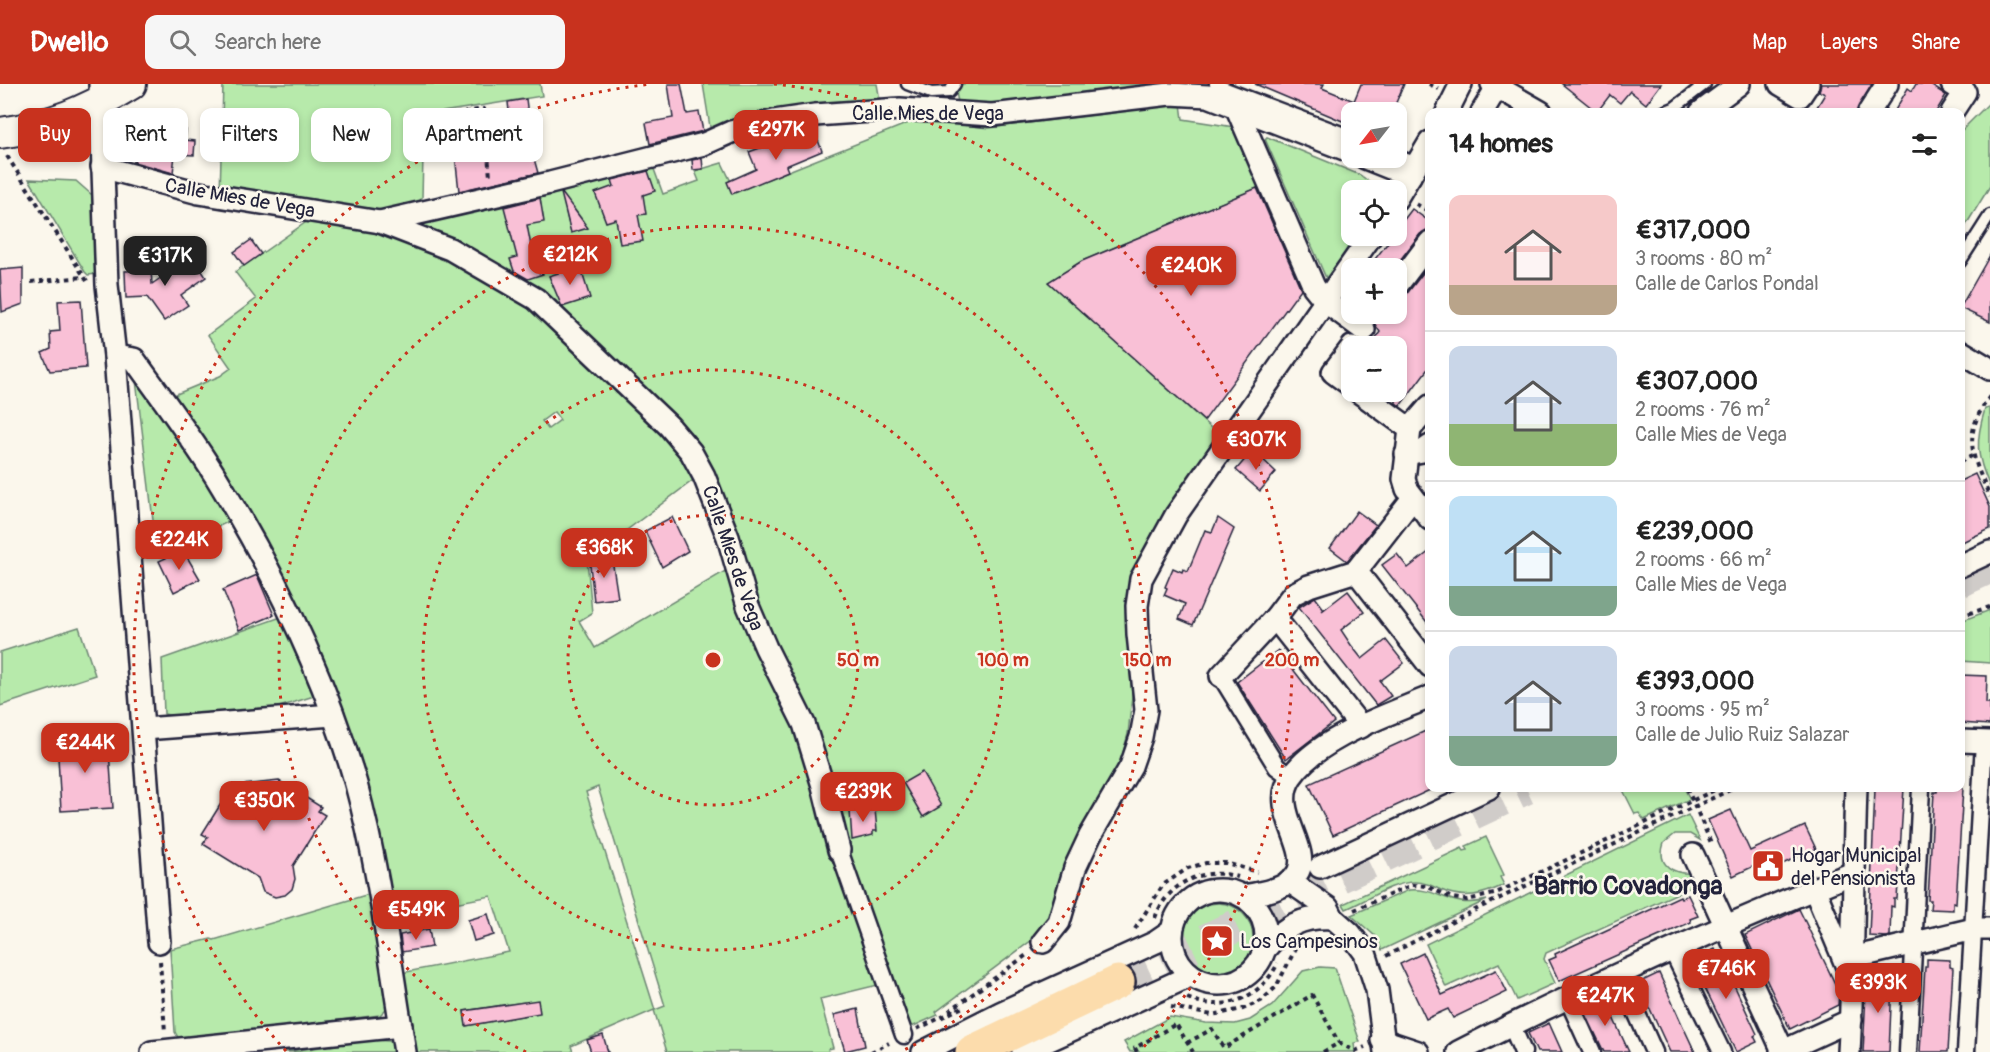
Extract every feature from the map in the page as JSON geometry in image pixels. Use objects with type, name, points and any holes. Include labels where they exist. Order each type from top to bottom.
[{"type":"main road","points":[[3,144],[59,121],[101,93],[130,84]]},
{"type":"main road","points":[[972,1052],[1118,982]]},
{"type":"street","points":[[1449,108],[1461,84]]},
{"type":"street","points":[[1706,108],[1739,84]]},
{"type":"street","points":[[1780,84],[1800,96],[1808,84]]},
{"type":"street","points":[[1872,108],[1887,84]]},
{"type":"street","points":[[1952,84],[1965,92],[1955,108]]},
{"type":"street","points":[[1484,108],[1496,85],[1534,108]]},
{"type":"street","points":[[101,93],[107,285],[115,356],[159,942]]},
{"type":"street","name":"Calle Mies de Vega","points":[[380,222],[704,144],[730,132],[774,121],[815,115],[900,109],[992,115],[1170,94],[1208,96],[1235,104],[1341,147]]},
{"type":"street","points":[[1235,104],[1314,287],[1326,302],[1361,334]]},
{"type":"street","points":[[1407,180],[1425,150]]},
{"type":"street","name":"Calle Mies de Vega","points":[[102,167],[199,193],[380,222],[450,249],[536,299],[652,410],[691,452],[704,477],[728,537],[752,616],[804,724],[839,850],[904,1035]]},
{"type":"street","points":[[1407,168],[1413,169]]},
{"type":"street","points":[[1043,942],[1059,922],[1076,868],[1090,836],[1131,766],[1141,737],[1146,710],[1138,634],[1137,606],[1141,579],[1176,515],[1364,246]]},
{"type":"street","points":[[1407,272],[1425,249]]},
{"type":"street","points":[[1965,354],[1990,369]]},
{"type":"street","points":[[115,356],[134,359],[221,485],[298,628],[333,715],[356,784],[383,901],[405,1052]]},
{"type":"street","points":[[1341,362],[1334,372],[1341,377]]},
{"type":"street","points":[[1373,402],[1410,429]]},
{"type":"street","points":[[1425,412],[1410,429],[1404,479],[1407,489],[1425,513]]},
{"type":"street","points":[[1406,454],[1425,450]]},
{"type":"street","points":[[1291,777],[1277,766],[1221,676],[1275,618],[1293,594],[1356,572],[1413,498]]},
{"type":"street","points":[[1965,564],[1990,552]]},
{"type":"street","points":[[1356,572],[1425,660]]},
{"type":"street","points":[[1275,618],[1361,727]]},
{"type":"street","points":[[1340,919],[1312,917],[1296,922],[1281,931],[1265,949],[1254,969],[1234,982],[1212,984],[1190,975],[1175,956],[1172,931],[1179,912],[1193,897],[1213,890],[1243,896],[1269,891],[1289,881],[1297,872],[1300,846],[1284,804],[1286,786],[1291,777],[1309,759],[1361,727],[1425,699]]},
{"type":"street","points":[[144,729],[333,715]]},
{"type":"street","points":[[1965,741],[1987,742],[1982,929],[1966,1052]]},
{"type":"street","points":[[1320,867],[1481,792]]},
{"type":"street","points":[[1849,1052],[1854,984],[1852,958],[1856,792]]},
{"type":"street","points":[[1908,1052],[1921,792]]},
{"type":"street","points":[[1693,855],[1782,1052],[1851,1020]]},
{"type":"street","points":[[1458,1052],[1511,1024],[1726,925],[1853,873]]},
{"type":"street","points":[[1289,881],[1328,908],[1340,919],[1359,944],[1369,964],[1380,1011],[1384,1046],[1418,1052]]},
{"type":"street","points":[[1814,888],[1854,984]]},
{"type":"street","points":[[1243,896],[1260,914],[1264,925],[1265,949]]},
{"type":"street","points":[[1852,958],[1982,929]]},
{"type":"street","points":[[922,1052],[1000,1013],[1147,946],[1172,931]]},
{"type":"street","points":[[1672,950],[1722,1052]]},
{"type":"street","points":[[1619,974],[1654,1052]]},
{"type":"street","points":[[1023,1052],[1190,975]]},
{"type":"street","points":[[1567,998],[1592,1052]]},
{"type":"street","points":[[1511,1024],[1523,1052]]},
{"type":"street","points":[[162,1051],[401,1026]]},
{"type":"lane","points":[[908,84],[931,93],[952,88],[953,113]]},
{"type":"lane","points":[[1215,84],[1341,132]]},
{"type":"lane","points":[[1674,108],[1705,84]]},
{"type":"lane","points":[[1407,164],[1413,169]]},
{"type":"lane","points":[[1965,254],[1990,215]]},
{"type":"path","points":[[3,144],[90,286]]},
{"type":"path","points":[[488,162],[491,196]]},
{"type":"path","points":[[32,282],[84,277]]},
{"type":"path","points":[[1990,396],[1973,427],[1972,456],[1990,497]]},
{"type":"path","points":[[1965,459],[1972,456]]},
{"type":"path","points":[[1965,614],[1990,607]]},
{"type":"path","points":[[1689,792],[1713,846],[1693,855]]},
{"type":"path","points":[[1340,919],[1412,885],[1426,886],[1452,898],[1467,900],[1494,894],[1711,792]]},
{"type":"path","points":[[1369,964],[1481,907],[1725,792]]},
{"type":"path","points":[[1133,931],[1141,923],[1152,898],[1163,885],[1188,868],[1216,862],[1252,871],[1266,870]]},
{"type":"path","points":[[159,942],[162,1051]]},
{"type":"path","points":[[976,1001],[944,1016],[1043,942]]},
{"type":"path","points":[[1163,1011],[1175,1006],[1201,1014],[1226,1014],[1261,1001],[1280,981],[1292,953],[1303,942]]},
{"type":"path","points":[[1187,1043],[1212,1029],[1224,1048],[1312,995],[1339,1042],[1355,1051],[1384,1046]]},
{"type":"path","points":[[1137,1052],[1135,1048],[1176,1023],[1193,1052]]},
{"type":"path","points":[[1323,1052],[1339,1042]]},
{"type":"green space","points":[[223,84],[540,84],[542,96],[467,108],[403,108],[403,162],[423,162],[422,198],[418,203],[381,215],[220,194],[221,162],[299,162],[299,108],[222,108]]},
{"type":"green space","points":[[703,84],[877,84],[881,106],[711,133]]},
{"type":"green space","points":[[960,84],[1153,84],[1150,91],[996,106],[959,106],[956,93]]},
{"type":"green space","points":[[1990,102],[1990,186],[1965,227],[1965,127]]},
{"type":"green space","points":[[1181,104],[1183,119],[1234,127],[1260,187],[1082,261],[1049,282],[1221,437],[1133,597],[1127,633],[1132,696],[1128,734],[1118,771],[1060,904],[1040,934],[936,1012],[938,1015],[905,1030],[767,635],[726,505],[557,307],[556,301],[549,303],[421,229],[425,219],[651,161],[663,194],[699,181],[695,171],[722,163],[736,192],[916,120],[989,128]],"holes":[[[572,206],[583,221],[569,226],[566,211]]]},
{"type":"green space","points":[[1267,137],[1360,175],[1367,180],[1341,180],[1341,246],[1350,246],[1326,278],[1265,139]]},
{"type":"green space","points":[[29,179],[76,181],[92,195],[97,274],[88,275],[85,272]]},
{"type":"green space","points":[[312,218],[409,239],[522,298],[682,446],[700,475],[587,560],[592,613],[579,621],[595,648],[732,567],[797,723],[882,984],[820,999],[833,1048],[828,1049],[829,1052],[667,1052],[654,1010],[571,1046],[573,1052],[415,1052],[401,973],[509,952],[491,896],[391,915],[353,752],[167,398],[220,376],[231,368],[208,335],[256,299],[235,272]],"holes":[[[554,412],[560,420],[548,429],[542,421]],[[598,787],[665,1006],[655,1010],[586,792]],[[524,1002],[528,1015],[466,1026],[464,1011]]]},
{"type":"green space","points":[[137,377],[233,520],[157,553],[136,380]]},
{"type":"green space","points":[[1989,408],[1990,487],[1982,466],[1978,440],[1985,409]]},
{"type":"green space","points":[[1990,610],[1990,663],[1965,661],[1965,619]]},
{"type":"green space","points":[[284,616],[317,695],[254,715],[178,717],[164,714],[162,659]]},
{"type":"green space","points":[[79,627],[95,675],[0,706],[0,652]]},
{"type":"green space","points":[[1624,792],[1686,792],[1690,799],[1644,820],[1639,813],[1635,814]]},
{"type":"green space","points":[[1688,815],[1700,840],[1690,834],[1675,834],[1664,843],[1663,858],[1669,867],[1680,872],[1695,873],[1702,882],[1546,953],[1544,959],[1555,983],[1517,1000],[1499,963],[1446,987],[1426,944]]},
{"type":"green space","points":[[1486,837],[1504,875],[1500,877],[1504,885],[1481,894],[1458,895],[1422,883],[1406,883],[1388,888],[1346,909],[1343,904],[1462,848],[1464,851],[1468,850],[1466,846]]},
{"type":"green space","points":[[1409,890],[1429,892],[1463,902],[1487,900],[1382,950],[1375,936],[1351,915]]},
{"type":"green space","points":[[376,892],[389,1006],[380,1015],[179,1039],[175,1032],[170,949],[214,940]]},
{"type":"green space","points":[[1211,903],[1225,903],[1238,909],[1247,918],[1253,931],[1251,951],[1243,963],[1225,973],[1211,973],[1198,967],[1189,958],[1183,945],[1183,931],[1189,918],[1198,909]]},
{"type":"green space","points":[[1320,967],[1335,968],[1360,1042],[1354,1043],[1355,1052],[1130,1052],[1124,1042],[1170,1017],[1206,1023],[1235,1024],[1250,1020],[1272,1006],[1303,971]]},
{"type":"green space","points":[[373,1040],[389,1041],[399,1047],[399,1052],[283,1052]]},
{"type":"building","points":[[668,84],[681,84],[687,114],[699,112],[703,131],[650,144],[646,123],[673,118]]},
{"type":"building","points":[[1255,84],[1324,84],[1322,88],[1354,101],[1361,84],[1404,84],[1396,102],[1341,102],[1341,120]]},
{"type":"building","points":[[1562,84],[1661,84],[1646,104],[1630,91],[1620,103],[1610,95],[1600,108],[1592,108]]},
{"type":"building","points":[[1821,84],[1872,84],[1858,108],[1819,108],[1817,107],[1825,94],[1819,91]]},
{"type":"building","points":[[1916,84],[1929,84],[1946,95],[1938,108],[1896,108],[1908,88],[1912,91]]},
{"type":"building","points":[[526,99],[527,108],[509,108],[508,102]]},
{"type":"building","points":[[815,132],[822,151],[786,166],[788,171],[732,194],[727,182],[756,169],[749,152],[776,142],[778,147]]},
{"type":"building","points":[[188,140],[195,141],[194,155],[188,155]]},
{"type":"building","points":[[702,158],[703,169],[693,170],[692,160]]},
{"type":"building","points":[[134,162],[174,162],[173,173]]},
{"type":"building","points":[[456,162],[535,162],[538,173],[459,191]]},
{"type":"building","points":[[648,171],[655,191],[643,195],[646,214],[638,215],[643,241],[620,244],[616,219],[606,222],[595,193],[614,186],[612,180]]},
{"type":"building","points":[[1257,188],[1301,289],[1204,421],[1048,282],[1082,261]]},
{"type":"building","points":[[562,193],[588,228],[571,233]]},
{"type":"building","points":[[540,198],[544,222],[527,225],[531,246],[534,248],[543,274],[528,279],[514,271],[510,259],[517,257],[504,207]]},
{"type":"building","points":[[1412,209],[1425,218],[1425,232],[1420,234],[1402,258],[1376,258],[1385,246],[1407,246],[1407,216]]},
{"type":"building","points":[[251,240],[261,254],[244,266],[234,252]]},
{"type":"building","points":[[1990,255],[1990,322],[1965,310],[1965,299]]},
{"type":"building","points":[[192,256],[206,277],[181,295],[188,305],[164,321],[147,297],[126,298],[125,271],[151,270],[152,284]]},
{"type":"building","points":[[580,266],[590,298],[562,307],[549,276]]},
{"type":"building","points":[[23,268],[23,304],[2,312],[0,270]]},
{"type":"building","points":[[1425,270],[1425,373],[1407,397],[1407,336],[1377,336],[1380,332],[1375,324],[1407,324],[1407,294]]},
{"type":"building","points":[[81,300],[86,368],[50,371],[42,353],[51,349],[50,332],[60,331],[58,301]]},
{"type":"building","points":[[1253,450],[1276,472],[1260,491],[1236,470]]},
{"type":"building","points":[[1975,474],[1990,507],[1990,529],[1965,541],[1965,479]]},
{"type":"building","points":[[1357,511],[1376,525],[1347,561],[1330,548]]},
{"type":"building","points":[[672,517],[688,551],[662,567],[645,531]]},
{"type":"building","points":[[1218,518],[1234,529],[1193,625],[1179,619],[1185,604],[1164,595],[1167,588],[1165,587],[1173,568],[1182,572],[1183,569],[1188,571],[1205,530],[1212,532]]},
{"type":"building","points":[[183,550],[200,579],[174,592],[159,561]]},
{"type":"building","points":[[611,553],[618,598],[594,601],[590,565]]},
{"type":"building","points":[[1397,554],[1408,568],[1425,555],[1425,620],[1382,565]]},
{"type":"building","points":[[257,575],[274,615],[239,630],[223,590]]},
{"type":"building","points":[[1348,591],[1364,612],[1341,630],[1351,645],[1362,659],[1386,640],[1404,663],[1380,681],[1391,696],[1376,705],[1299,607],[1315,597],[1324,609],[1322,611]]},
{"type":"building","points":[[1278,650],[1334,722],[1286,759],[1237,682]]},
{"type":"building","points":[[1965,675],[1987,676],[1986,703],[1990,703],[1990,725],[1965,723]]},
{"type":"building","points":[[1425,731],[1426,792],[1333,835],[1309,784]]},
{"type":"building","points":[[108,736],[113,808],[61,811],[57,739]]},
{"type":"building","points":[[922,772],[941,806],[923,817],[903,783]]},
{"type":"building","points":[[279,781],[321,807],[318,811],[325,815],[293,866],[295,879],[292,889],[285,895],[275,897],[263,892],[258,878],[203,844],[208,837],[202,834],[232,786]]},
{"type":"building","points":[[1875,792],[1904,792],[1897,899],[1894,899],[1894,907],[1891,906],[1890,936],[1869,936]]},
{"type":"building","points":[[1934,792],[1963,792],[1956,903],[1953,902],[1953,910],[1930,909],[1931,900],[1928,900]]},
{"type":"building","points":[[875,809],[877,831],[873,831],[873,835],[852,840],[850,811]]},
{"type":"building","points":[[1731,810],[1750,851],[1805,826],[1816,849],[1760,874],[1756,865],[1733,876],[1708,820]]},
{"type":"building","points":[[1688,895],[1698,916],[1690,919],[1691,922],[1559,981],[1549,960],[1556,957],[1555,954],[1680,896],[1681,898]]},
{"type":"building","points":[[1799,909],[1839,992],[1838,1005],[1790,1029],[1745,935]]},
{"type":"building","points":[[488,914],[494,935],[474,941],[468,920]]},
{"type":"building","points":[[429,929],[432,947],[402,952],[400,935]]},
{"type":"building","points":[[1715,949],[1718,956],[1720,955],[1757,1034],[1754,1036],[1757,1042],[1736,1052],[1695,967],[1697,966],[1694,959]]},
{"type":"building","points":[[1423,953],[1442,995],[1496,970],[1507,992],[1453,1018],[1448,1009],[1426,1019],[1400,964]]},
{"type":"building","points":[[1927,959],[1950,960],[1950,967],[1953,968],[1948,1052],[1920,1052]]},
{"type":"building","points":[[1659,973],[1695,1052],[1670,1052],[1638,983]]},
{"type":"building","points":[[1867,974],[1890,975],[1889,983],[1892,983],[1889,1052],[1863,1052]]},
{"type":"building","points":[[1604,998],[1629,1052],[1604,1052],[1583,1008]]},
{"type":"building","points":[[538,1000],[540,1013],[466,1026],[464,1011]]},
{"type":"building","points":[[858,1009],[865,1046],[845,1051],[834,1015]]},
{"type":"building","points":[[1549,1023],[1562,1052],[1537,1052],[1528,1033]]},
{"type":"building","points":[[603,1035],[608,1052],[591,1052],[587,1040]]},
{"type":"tunnel","points":[[1965,579],[1990,567]]},
{"type":"tunnel","points":[[1118,982],[1518,792]]},
{"type":"place","name":"Hogar Municipal del Pensionista","points":[[1768,866]]},
{"type":"place","name":"Los Campesinos","points":[[1217,941]]},
{"type":"district","name":"Barrio Covadonga","points":[[1628,886]]}]
